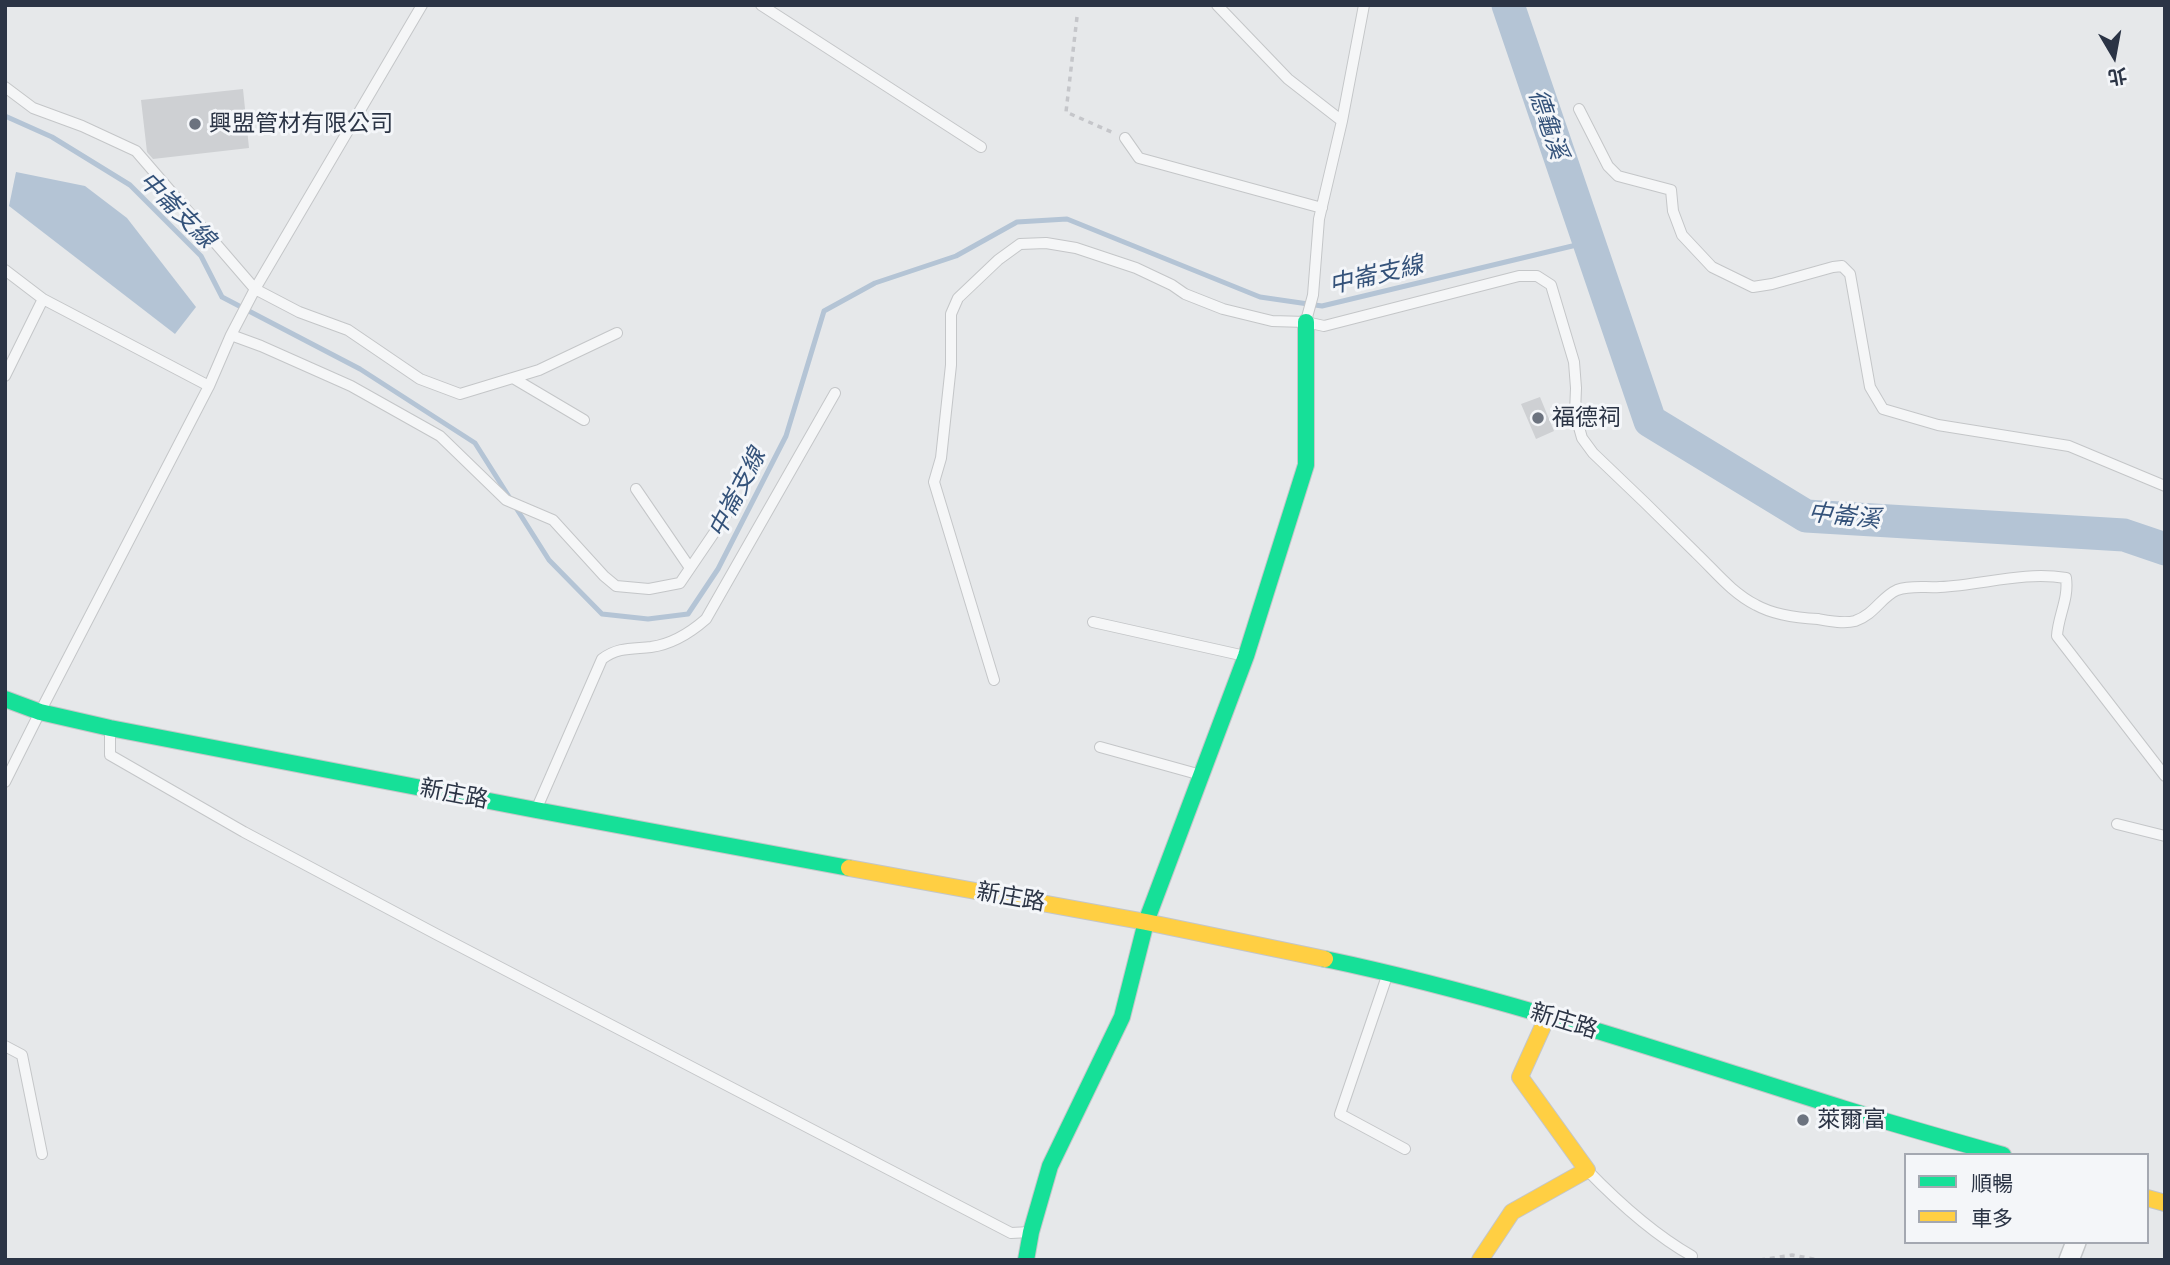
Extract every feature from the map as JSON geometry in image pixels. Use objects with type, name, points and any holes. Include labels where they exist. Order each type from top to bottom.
[{"type":"street","points":[[1027,1260],[1031,1232],[1050,1166],[1122,1017],[1146,922],[1246,656],[1306,465],[1306,322]]},
{"type":"street","name":"新庄路","points":[[5,699],[40,712],[110,729],[1146,922],[1388,972],[1548,1015],[1848,1110],[1996,1153]]},
{"type":"street","points":[[1480,1260],[1512,1212],[1587,1170],[1520,1077],[1548,1015]]},
{"type":"lane","points":[[5,782],[209,386],[255,289],[422,5]]},
{"type":"lane","points":[[761,5],[981,147]]},
{"type":"lane","points":[[1217,5],[1288,79],[1342,121]]},
{"type":"lane","points":[[1306,322],[1313,295],[1319,219],[1342,121],[1364,5]]},
{"type":"lane","points":[[5,87],[33,108],[82,126],[136,151],[255,289],[299,312],[348,330],[420,379],[460,394],[540,370],[617,333]]},
{"type":"lane","points":[[1579,109],[1608,166],[1618,176],[1671,190],[1673,211],[1682,234],[1712,268],[1754,287],[1842,266],[1850,274],[1870,387],[1884,409],[1938,425],[2069,446],[2165,486]]},
{"type":"lane","points":[[1125,138],[1139,158],[1322,208]]},
{"type":"lane","points":[[994,680],[934,482],[941,458],[951,365],[951,314],[958,298],[998,260],[1020,244],[1046,243],[1076,248],[1136,268],[1185,294],[1223,309],[1272,321],[1306,322],[1324,326],[1520,276],[1537,276],[1551,285],[1574,362],[1575,413],[1582,438],[1593,453],[1702,558],[1727,586],[1757,606],[1781,614],[1842,622],[1853,621],[1873,612],[1883,599],[1896,591],[1912,587],[1941,587],[2026,576],[2066,578],[2068,591],[2058,621],[2057,636],[2165,776]]},
{"type":"lane","points":[[5,270],[43,299],[209,386]]},
{"type":"lane","points":[[5,376],[43,299]]},
{"type":"lane","points":[[231,335],[351,386],[440,436],[506,500],[553,520],[616,586],[649,589],[680,583],[733,505]]},
{"type":"lane","points":[[513,378],[584,420]]},
{"type":"lane","points":[[536,810],[602,659],[611,652],[670,642],[690,633],[706,619],[835,393]]},
{"type":"lane","points":[[636,489],[690,568]]},
{"type":"lane","points":[[1093,622],[1246,656]]},
{"type":"lane","points":[[110,729],[110,755],[244,832],[709,1078],[1011,1233],[1031,1232]]},
{"type":"lane","points":[[1100,747],[1201,775]]},
{"type":"lane","points":[[2117,824],[2165,836]]},
{"type":"lane","points":[[1388,972],[1340,1114],[1405,1149]]},
{"type":"lane","points":[[5,1046],[22,1055],[42,1154]]},
{"type":"lane","points":[[1587,1170],[1610,1194],[1671,1244],[1692,1256]]},
{"type":"path","points":[[1077,17],[1066,112],[1125,138]]},
{"type":"path","points":[[1760,1260],[1792,1255],[1819,1260]]},
{"type":"water","points":[[16,172],[85,186],[127,218],[196,307],[175,334],[9,206]]},
{"type":"building","name":"興盟管材有限公司","points":[[243,89],[249,148],[153,159],[147,152],[141,100]]},
{"type":"building","name":"福德祠","points":[[1540,397],[1554,431],[1536,439],[1521,404]]},
{"type":"waterway","name":"中崙溪","points":[[1508,5],[1650,421],[1806,516],[2124,535],[2165,549]]},
{"type":"waterway","name":"中崙支線","points":[[5,116],[52,137],[130,185],[201,256],[222,297],[360,369],[475,443],[549,560],[602,614],[648,619],[688,614],[718,569],[786,436],[824,311],[875,283],[956,256],[1017,222],[1067,219],[1260,297],[1322,306],[1589,242]]},
{"type":"traffic: fast","points":[[1026,1260],[1050,1166],[1122,1017],[1146,922],[1246,656],[1306,465],[1306,322]]},
{"type":"traffic: fast","points":[[5,699],[40,712],[110,728],[849,868]]},
{"type":"traffic: fast","points":[[1325,959],[1522,1008],[1996,1153]]},
{"type":"traffic: slow","points":[[849,868],[1146,922],[1325,959]]},
{"type":"traffic: slow","points":[[1480,1260],[1512,1212],[1587,1170],[1520,1077],[1548,1015]]},
{"type":"traffic: slow","points":[[2149,1199],[2165,1203]]},
{"type":"place","name":"興盟管材有限公司","points":[[195,124]]},
{"type":"place","name":"福德祠","points":[[1538,418]]},
{"type":"place","name":"萊爾富","points":[[1803,1120]]},
{"type":"water label","name":"德龜溪","points":[[1548,124]]}]
